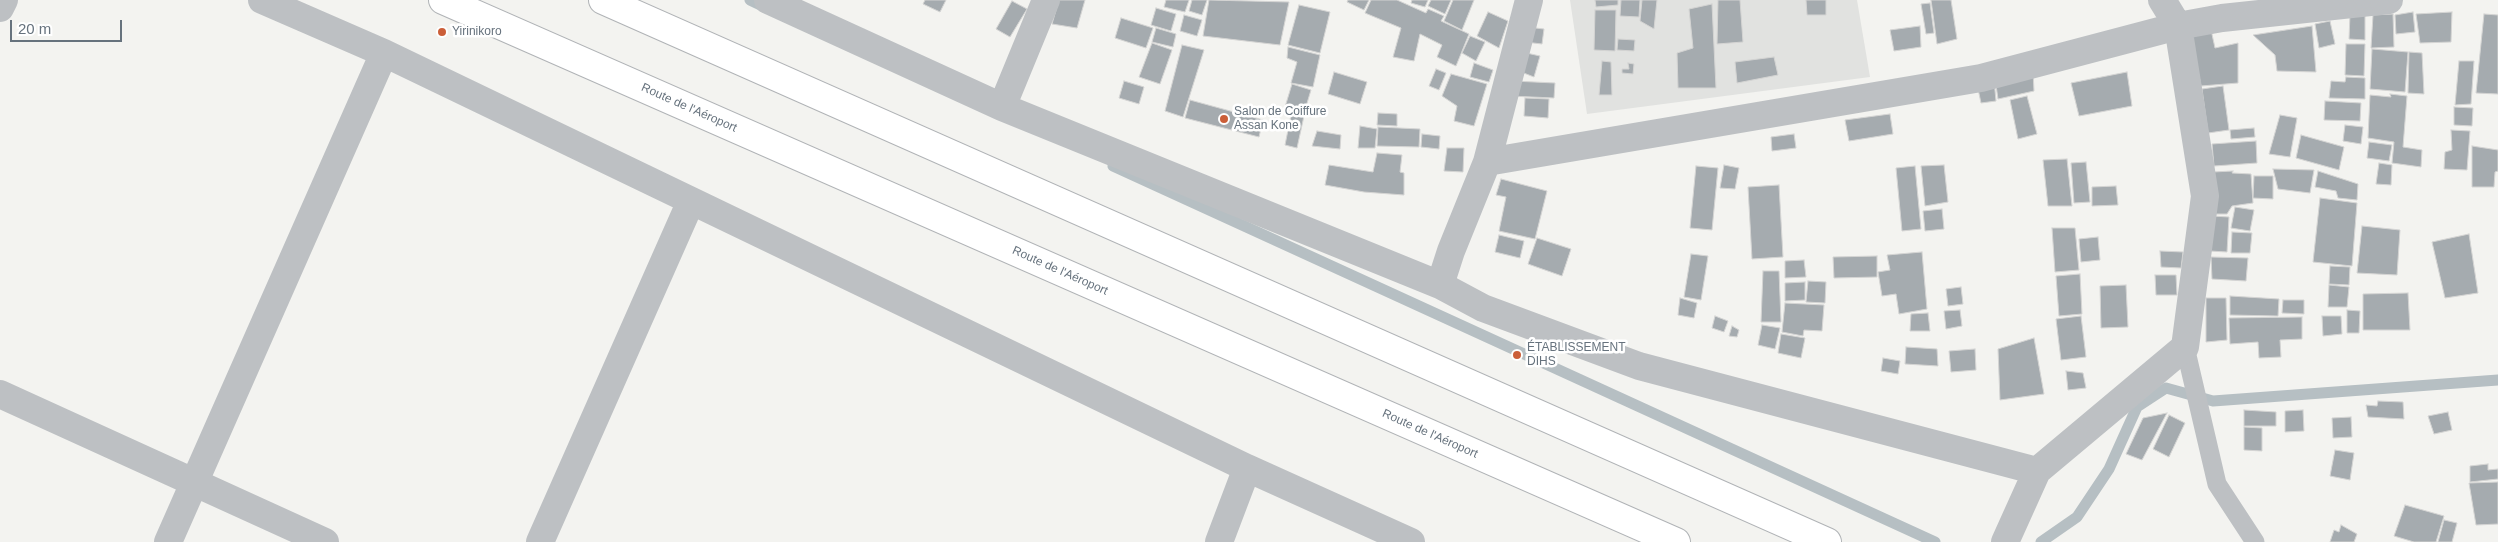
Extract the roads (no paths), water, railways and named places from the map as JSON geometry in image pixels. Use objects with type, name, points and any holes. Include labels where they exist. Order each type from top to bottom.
[{"type":"highway","name":"Route de l'Aéroport","points":[[442,0],[1676,542]]},
{"type":"highway","points":[[603,0],[1827,542]]},
{"type":"street","points":[[0,8],[4,0]]},
{"type":"street","points":[[262,0],[384,53],[1247,468],[1410,542]]},
{"type":"street","points":[[768,0],[1002,108],[1440,285],[1483,308],[1639,366],[2038,471]]},
{"type":"street","points":[[1002,108],[1046,0]]},
{"type":"street","points":[[1440,285],[1487,162],[1529,0]]},
{"type":"street","points":[[2005,542],[2038,471],[2185,347],[2205,196],[2178,26],[2162,0]]},
{"type":"street","points":[[1487,162],[1981,78],[2178,26],[2222,18],[2389,0]]},
{"type":"street","points":[[168,542],[384,53]]},
{"type":"street","points":[[540,542],[691,200]]},
{"type":"street","points":[[0,394],[325,542]]},
{"type":"street","points":[[1218,542],[1247,468]]},
{"type":"lane","points":[[2185,347],[2217,484],[2255,542]]},
{"type":"waterway","points":[[750,0],[769,9]]},
{"type":"waterway","points":[[1113,166],[1935,542]]},
{"type":"waterway","points":[[2041,542],[2077,517],[2109,469],[2137,407],[2166,388],[2213,401],[2498,380]]},
{"type":"place","name":"Yirinikoro","points":[[442,32]]},
{"type":"place","name":"Salon de Coiffure Assan Kone","points":[[1224,119]]},
{"type":"place","name":"ÉTABLISSEMENT DIHS","points":[[1517,355]]}]
